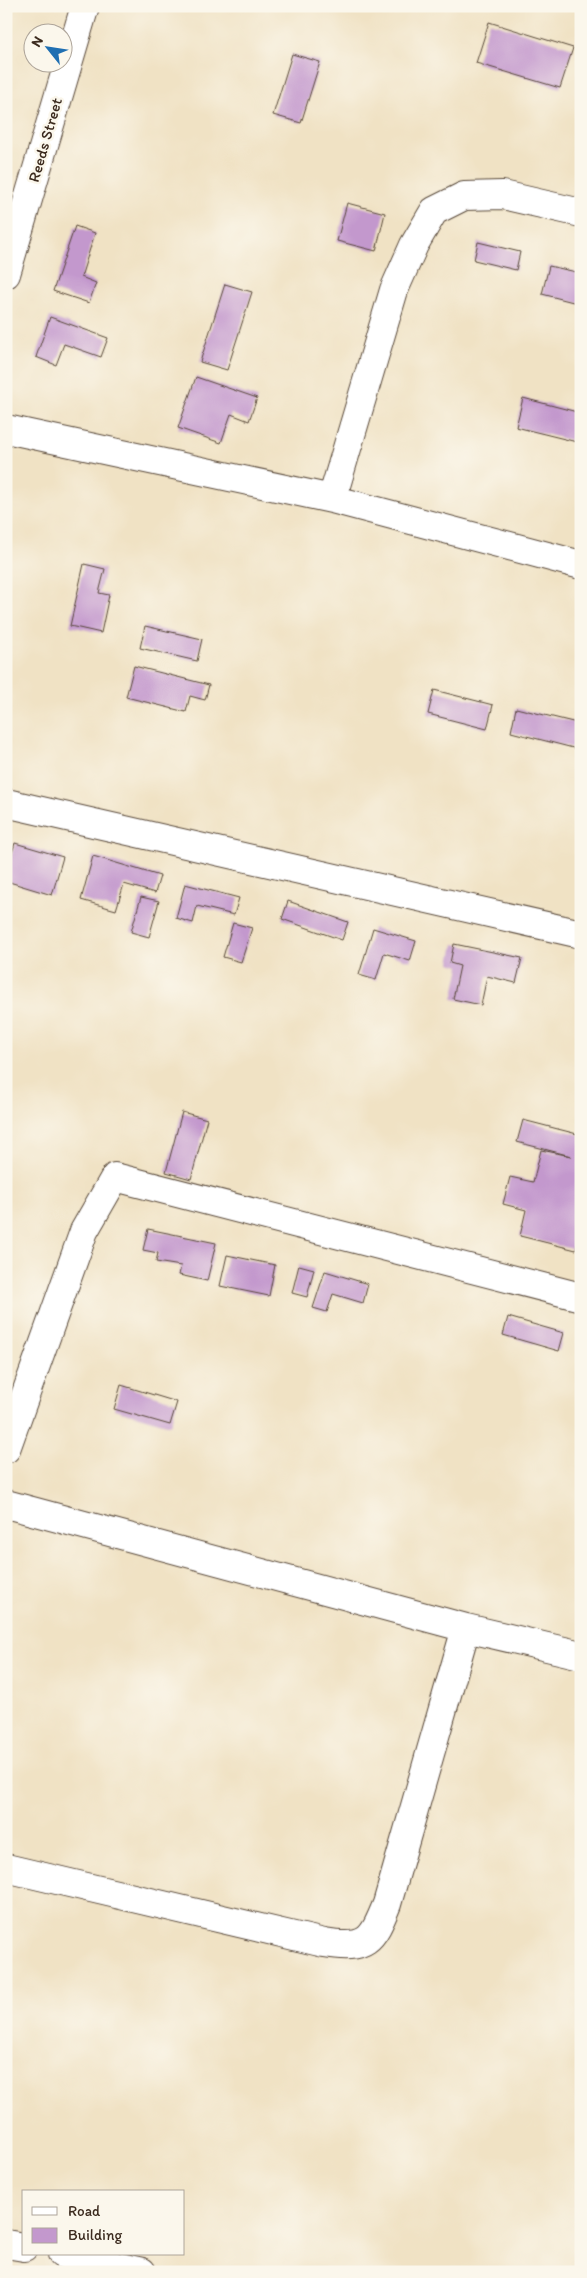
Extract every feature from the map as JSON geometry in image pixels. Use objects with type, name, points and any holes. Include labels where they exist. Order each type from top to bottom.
[{"type":"street","name":"Reeds Street","points":[[6,274],[85,6]]},
{"type":"street","points":[[332,499],[394,290],[414,244],[434,211],[464,196],[503,195],[581,213]]},
{"type":"street","points":[[6,429],[332,499],[581,565]]},
{"type":"street","points":[[6,804],[581,934]]},
{"type":"street","points":[[6,1449],[84,1231],[115,1177],[581,1297]]},
{"type":"street","points":[[6,1504],[466,1628],[581,1655]]},
{"type":"street","points":[[6,1868],[324,1943],[346,1947],[366,1942],[378,1927],[388,1904],[466,1628]]},
{"type":"street","points":[[6,2244],[22,2247]]},
{"type":"street","points":[[71,2256],[142,2272]]},
{"type":"building","points":[[489,22],[573,48],[560,88],[476,63]]},
{"type":"building","points":[[292,54],[320,62],[301,123],[273,115]]},
{"type":"building","points":[[347,203],[385,213],[376,251],[337,241]]},
{"type":"building","points":[[75,226],[95,233],[81,277],[96,283],[89,303],[53,291]]},
{"type":"building","points":[[478,242],[520,252],[516,270],[474,260]]},
{"type":"building","points":[[549,266],[581,273],[581,304],[542,294]]},
{"type":"building","points":[[225,284],[252,292],[227,370],[200,362]]},
{"type":"building","points":[[50,317],[108,338],[101,357],[64,344],[56,365],[36,357]]},
{"type":"building","points":[[196,377],[257,398],[249,421],[231,414],[221,443],[178,428]]},
{"type":"building","points":[[523,398],[581,413],[581,443],[516,427]]},
{"type":"building","points":[[84,564],[105,569],[99,593],[109,595],[101,633],[70,626]]},
{"type":"building","points":[[145,626],[202,639],[197,661],[140,648]]},
{"type":"building","points":[[134,666],[209,685],[205,700],[190,696],[186,712],[126,697]]},
{"type":"building","points":[[434,690],[493,705],[487,729],[428,714]]},
{"type":"building","points":[[516,708],[581,724],[581,750],[511,732]]},
{"type":"building","points":[[15,843],[63,857],[52,895],[6,881],[6,873]]},
{"type":"building","points":[[93,856],[160,876],[155,893],[124,884],[116,910],[81,900]]},
{"type":"building","points":[[185,884],[239,898],[234,915],[197,906],[193,923],[176,918]]},
{"type":"building","points":[[141,897],[159,901],[149,937],[131,932]]},
{"type":"building","points":[[288,901],[348,922],[342,940],[282,919]]},
{"type":"building","points":[[233,923],[252,928],[241,962],[223,957]]},
{"type":"building","points":[[373,928],[416,941],[410,961],[384,953],[376,980],[359,975]]},
{"type":"building","points":[[454,944],[522,958],[516,983],[487,976],[481,1005],[453,999],[460,966],[450,963]]},
{"type":"building","points":[[182,1112],[207,1119],[191,1179],[166,1172]]},
{"type":"building","points":[[523,1120],[581,1135],[581,1229],[576,1250],[520,1236],[526,1210],[503,1204],[510,1177],[533,1182],[541,1150],[571,1156],[517,1142]]},
{"type":"building","points":[[148,1229],[216,1243],[207,1281],[179,1275],[181,1266],[156,1262],[158,1253],[143,1250]]},
{"type":"building","points":[[227,1255],[275,1265],[269,1296],[220,1286]]},
{"type":"building","points":[[299,1265],[314,1269],[307,1297],[292,1293]]},
{"type":"building","points":[[325,1271],[368,1284],[363,1303],[333,1294],[327,1312],[313,1308]]},
{"type":"building","points":[[508,1317],[564,1333],[559,1351],[503,1335]]},
{"type":"building","points":[[121,1385],[177,1402],[170,1425],[114,1409]]}]
